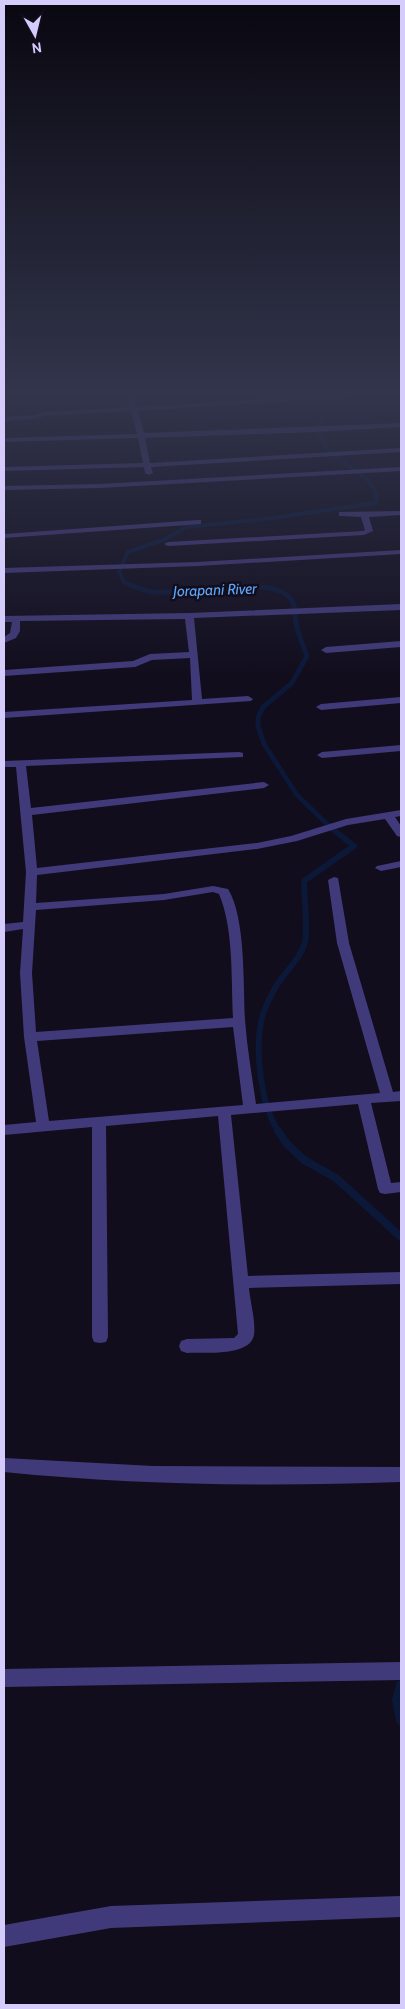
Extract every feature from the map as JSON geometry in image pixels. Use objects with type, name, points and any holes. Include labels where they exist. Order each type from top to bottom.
[{"type":"street","points":[[342,514],[401,513]]},
{"type":"street","points":[[4,571],[144,566],[278,549],[369,532],[364,515]]},
{"type":"street","points":[[4,536],[198,522]]},
{"type":"street","points":[[168,544],[401,552]]},
{"type":"street","points":[[4,619],[189,616],[401,607]]},
{"type":"street","points":[[189,616],[197,703]]},
{"type":"street","points":[[4,640],[14,636],[16,620]]},
{"type":"street","points":[[326,650],[401,644]]},
{"type":"street","points":[[4,673],[136,664],[150,657],[194,655]]},
{"type":"street","points":[[4,715],[248,699]]},
{"type":"street","points":[[321,707],[401,700]]},
{"type":"street","points":[[322,756],[401,748]]},
{"type":"street","points":[[4,764],[239,754]]},
{"type":"street","points":[[21,764],[32,872],[26,973],[30,1037],[43,1126]]},
{"type":"street","points":[[27,812],[264,785]]},
{"type":"street","points":[[32,872],[257,846],[320,831],[346,822],[401,813]]},
{"type":"street","points":[[388,815],[401,834]]},
{"type":"street","points":[[381,868],[401,864]]},
{"type":"street","points":[[4,1130],[395,1096],[343,943],[334,880]]},
{"type":"street","points":[[29,907],[164,897],[213,889],[224,891],[227,897],[233,933],[239,1022],[255,1107]]},
{"type":"street","points":[[4,928],[28,925]]},
{"type":"street","points":[[30,1037],[239,1022]]},
{"type":"street","points":[[363,1098],[385,1190],[401,1187]]},
{"type":"street","points":[[187,1346],[229,1345],[243,1340],[246,1335],[224,1110]]},
{"type":"street","points":[[99,1121],[100,1337]]},
{"type":"street","points":[[242,1282],[401,1278]]},
{"type":"street","points":[[4,1465],[47,1469],[211,1476],[401,1475]]},
{"type":"street","points":[[4,1678],[401,1671]]},
{"type":"street","points":[[4,1936],[110,1917],[401,1906]]},
{"type":"waterway","name":"Jorapani River","points":[[130,585],[124,582],[119,571],[128,552],[163,540],[187,527],[265,519],[376,503],[375,490]]},
{"type":"waterway","name":"Jorapani River","points":[[130,585],[152,592],[245,586],[264,587],[280,591],[292,600],[298,631],[307,656],[292,683],[263,707],[258,718],[258,726],[264,744],[297,795],[330,827]]},
{"type":"waterway","name":"Jorapani River","points":[[279,1132],[268,1108],[261,1079],[259,1064],[261,1022],[274,990],[303,949],[306,937],[304,881],[354,846],[329,826]]},
{"type":"waterway","name":"Jorapani River","points":[[278,1131],[287,1144],[304,1160],[336,1178],[401,1237]]},
{"type":"waterway","name":"Jorapani River","points":[[401,1685],[397,1700],[401,1720]]}]
